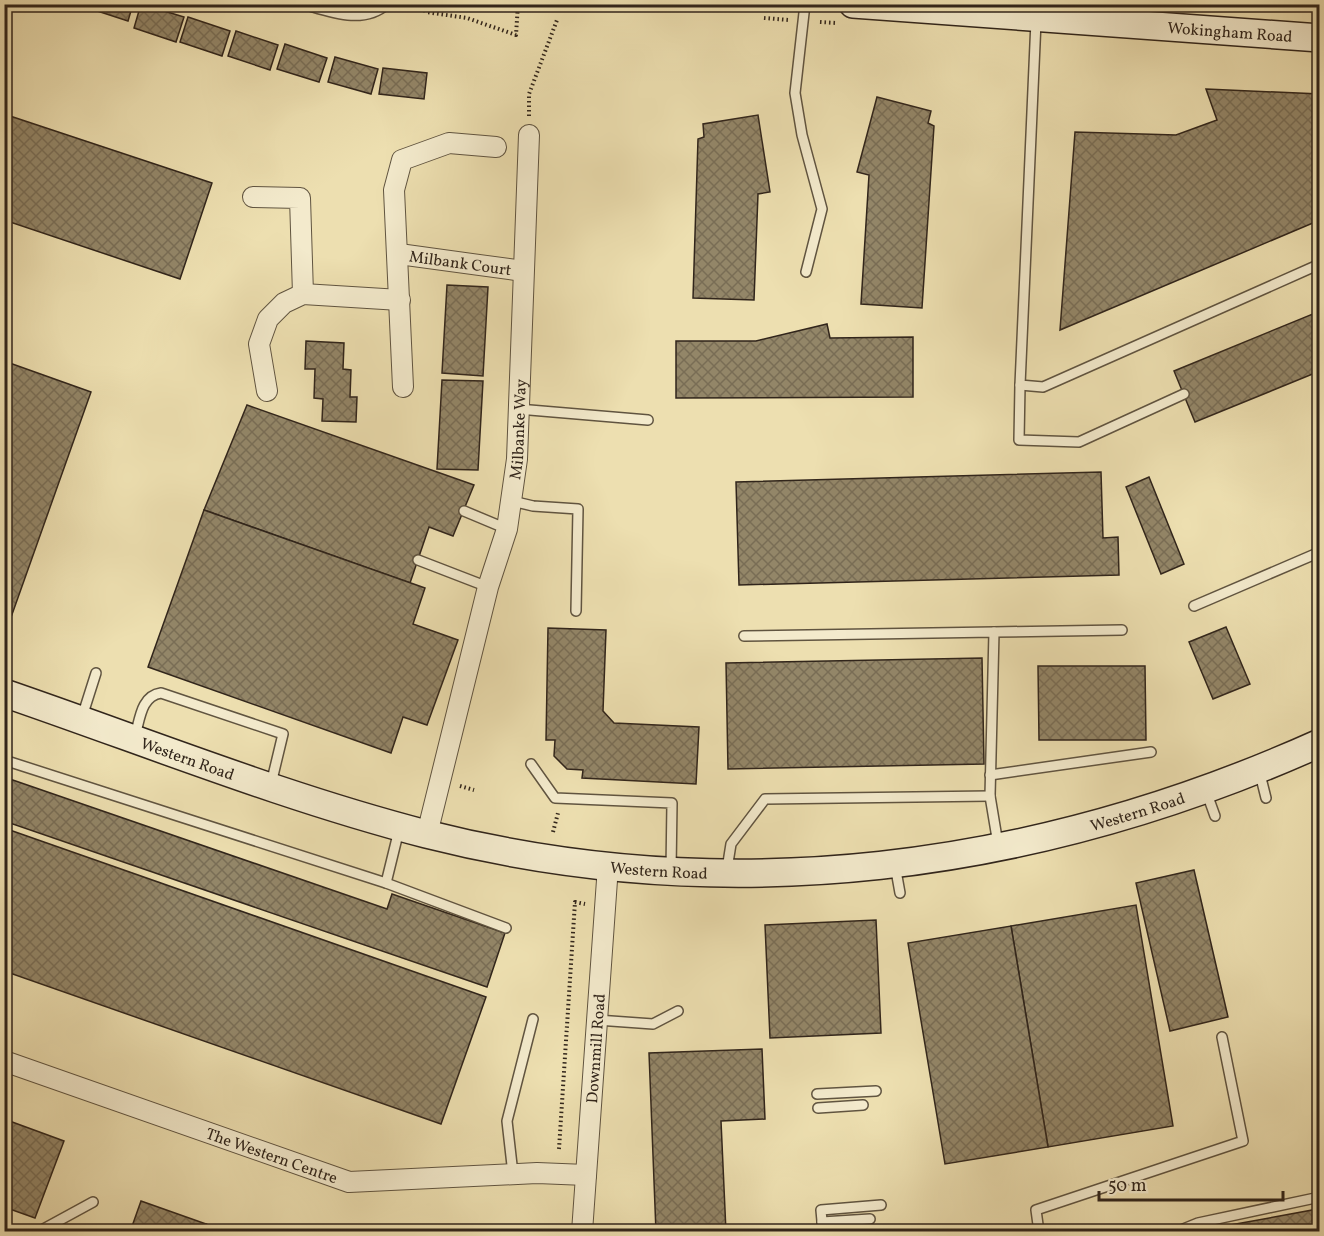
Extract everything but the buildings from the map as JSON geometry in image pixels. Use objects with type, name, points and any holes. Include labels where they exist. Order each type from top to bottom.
[{"type":"street","name":"Wokingham Road","points":[[853,4],[1320,38]]},
{"type":"street","name":"Milbanke Way","points":[[427,834],[488,587],[507,529],[512,501],[517,459],[529,135]]},
{"type":"street","name":"Milbank Court","points":[[403,387],[399,254],[394,190],[402,160],[448,143],[496,147]]},
{"type":"street","points":[[253,197],[300,198],[303,294]]},
{"type":"street","name":"Milbank Court","points":[[399,254],[523,271]]},
{"type":"street","points":[[267,392],[260,344],[268,319],[284,303],[303,294],[400,300]]},
{"type":"street","name":"Western Road","points":[[4,693],[270,785],[427,834],[525,854],[671,872],[725,874],[896,865],[999,849],[1082,828],[1205,789],[1320,743]]},
{"type":"street","name":"Downmill Road","points":[[582,1232],[608,866]]},
{"type":"street","name":"The Western Centre","points":[[4,1061],[349,1182],[513,1174],[586,1175]]},
{"type":"lane","points":[[303,4],[357,16],[375,14],[387,4]]},
{"type":"lane","points":[[805,4],[795,93],[802,135],[822,209],[806,272]]},
{"type":"lane","points":[[1036,18],[1018,441],[1079,442],[1184,394]]},
{"type":"lane","points":[[1020,385],[1043,387],[1320,264]]},
{"type":"lane","points":[[518,409],[648,420]]},
{"type":"lane","points":[[512,501],[533,506],[578,509],[576,611]]},
{"type":"lane","points":[[464,511],[507,529]]},
{"type":"lane","points":[[1194,606],[1320,552]]},
{"type":"lane","points":[[418,560],[488,587]]},
{"type":"lane","points":[[744,636],[1122,630]]},
{"type":"lane","points":[[994,632],[990,796],[999,849]]},
{"type":"lane","points":[[81,720],[96,673]]},
{"type":"lane","points":[[134,738],[147,699],[152,694],[161,693],[283,734],[270,785]]},
{"type":"lane","points":[[990,775],[1151,752]]},
{"type":"lane","points":[[4,760],[386,883],[506,928]]},
{"type":"lane","points":[[531,764],[555,798],[672,803],[671,872]]},
{"type":"lane","points":[[1258,768],[1266,798]]},
{"type":"lane","points":[[1205,789],[1215,816]]},
{"type":"lane","points":[[725,874],[731,844],[765,799],[990,796]]},
{"type":"lane","points":[[386,883],[400,826]]},
{"type":"lane","points":[[896,865],[900,893]]},
{"type":"lane","points":[[597,1020],[653,1024],[678,1011]]},
{"type":"lane","points":[[513,1174],[507,1121],[533,1019]]},
{"type":"lane","points":[[1039,1232],[1036,1210],[1243,1141],[1222,1037]]},
{"type":"lane","points":[[817,1094],[876,1091]]},
{"type":"lane","points":[[818,1108],[863,1105]]},
{"type":"lane","points":[[1176,1232],[1198,1223],[1320,1197]]},
{"type":"lane","points":[[38,1232],[93,1202]]},
{"type":"lane","points":[[870,1219],[822,1227],[821,1210],[881,1205]]},
{"type":"path","points":[[418,4],[426,12],[466,18],[516,35],[518,4]]},
{"type":"path","points":[[529,135],[529,94],[557,20]]},
{"type":"path","name":"Downmill Road","points":[[559,1149],[575,902],[582,903]]}]
